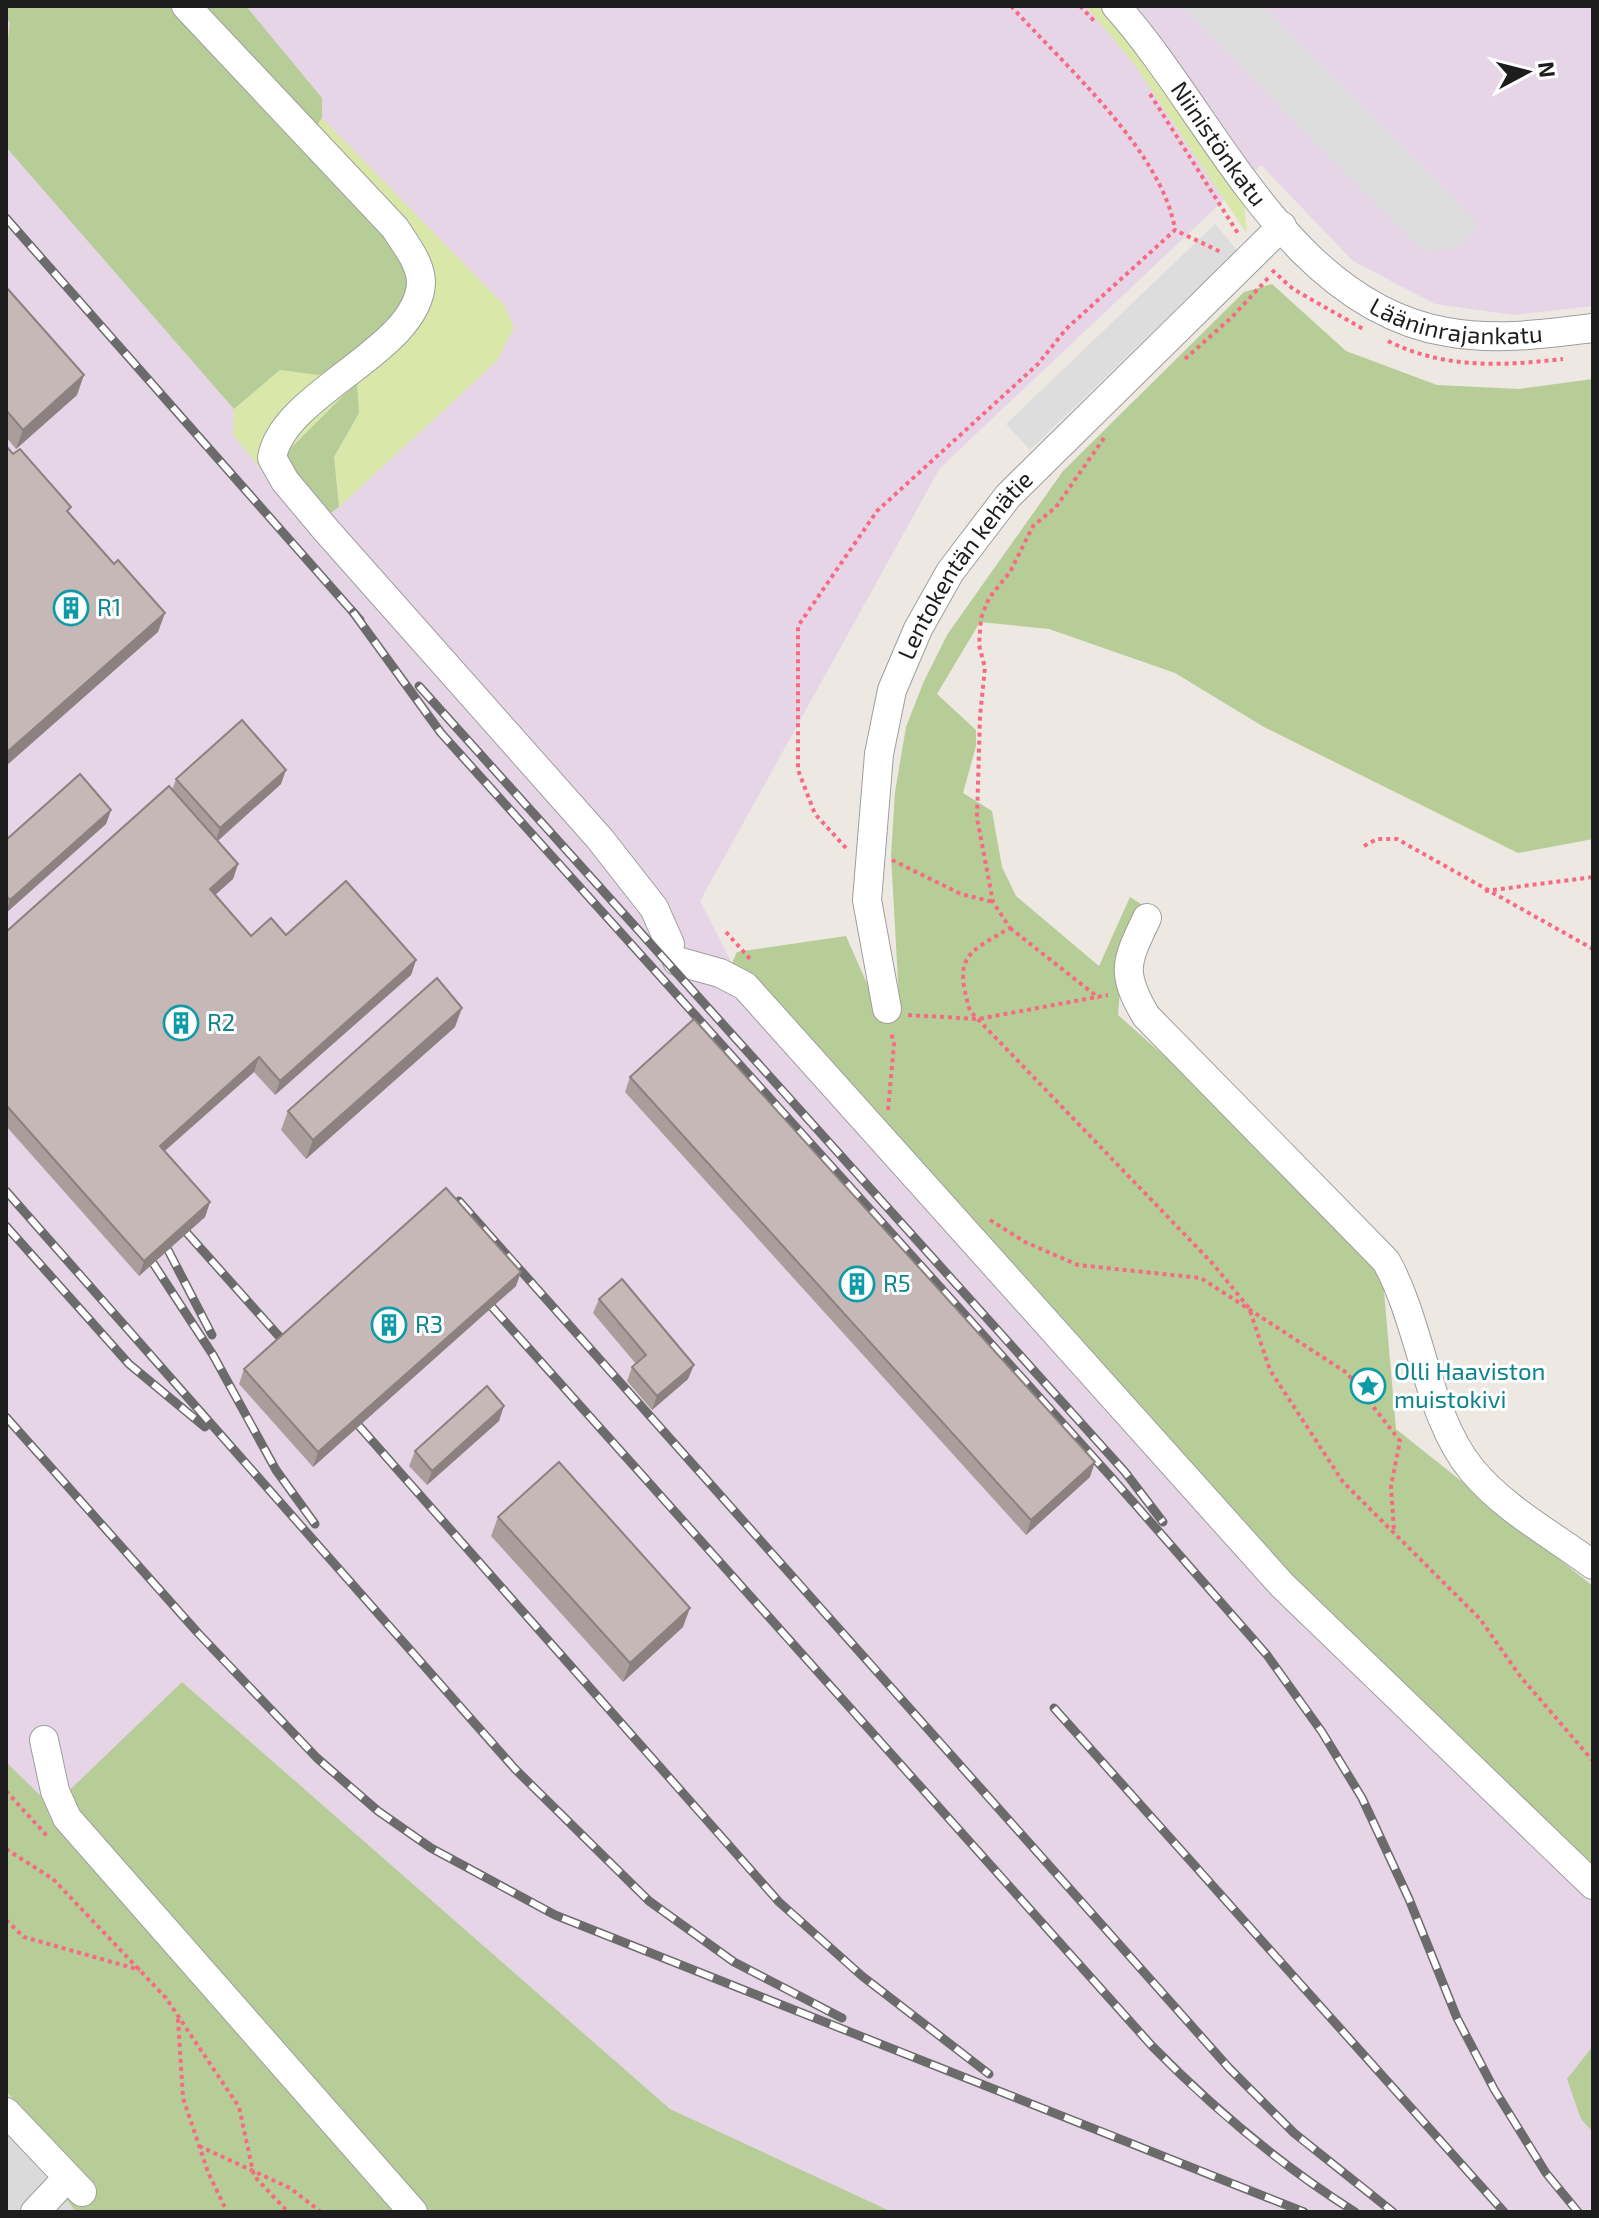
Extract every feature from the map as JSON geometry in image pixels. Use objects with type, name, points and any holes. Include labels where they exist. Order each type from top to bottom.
[{"type":"street","points":[[186,6],[395,228],[415,260],[421,283],[413,311],[393,333],[280,432],[272,458],[285,481],[600,839],[654,908],[674,952],[745,986],[1282,1585],[1593,1885]]},
{"type":"street","name":"Niinistönkatu","points":[[1116,6],[1246,184],[1282,226],[1331,274]]},
{"type":"street","name":"Lentokentän kehätie","points":[[887,1009],[867,900],[879,754],[892,690],[918,629],[950,572],[1008,496],[1282,226]]},
{"type":"street","name":"Lääninrajankatu","points":[[1331,274],[1367,302],[1408,321],[1445,332],[1509,337],[1593,328]]},
{"type":"street","points":[[1147,918],[1129,956],[1129,987],[1146,1016],[1386,1261],[1403,1291],[1440,1411],[1471,1470],[1509,1503],[1593,1565]]},
{"type":"street","points":[[44,1740],[55,1791],[67,1818],[413,2212]]},
{"type":"street","points":[[6,2112],[74,2186],[35,2212]]},
{"type":"path","points":[[1011,6],[1138,148],[1171,207],[1175,230]]},
{"type":"path","points":[[1175,230],[1245,262]]},
{"type":"path","points":[[993,902],[961,894],[907,864],[870,864],[815,814],[798,770],[798,626],[877,511],[1038,364],[1066,329],[1175,230]]},
{"type":"path","points":[[1180,364],[1232,317],[1273,272]]},
{"type":"path","points":[[1099,998],[1010,928],[993,902],[985,874],[977,818],[980,716],[985,668],[979,645],[981,618],[989,598],[1010,572],[1033,526],[1056,507],[1107,434]]},
{"type":"path","points":[[1364,846],[1377,839],[1397,839],[1593,949]]},
{"type":"path","points":[[1485,891],[1593,877]]},
{"type":"path","points":[[1010,928],[971,950],[960,978],[970,1011],[1213,1264],[1249,1308],[1270,1370],[1306,1427],[1343,1482],[1398,1535]]},
{"type":"path","points":[[726,932],[756,966]]},
{"type":"path","points":[[878,1101],[888,1112],[894,1044],[887,1009],[906,1015],[978,1019],[1099,998],[1129,987]]},
{"type":"path","points":[[999,1236],[978,1212],[1025,1242],[1078,1265],[1201,1278],[1347,1373],[1400,1441],[1391,1486],[1393,1530],[1480,1619],[1520,1676],[1593,1761]]},
{"type":"path","points":[[6,1849],[53,1879],[140,1970],[178,2017],[239,2107],[254,2176],[288,2212]]},
{"type":"path","points":[[6,1920],[24,1937],[140,1970]]},
{"type":"path","points":[[178,2017],[183,2098],[227,2212]]},
{"type":"path","points":[[199,2146],[290,2188],[321,2212]]},
{"type":"shaded area","points":[[6,6],[1593,6],[1593,306],[1514,315],[1435,304],[1353,261],[1261,165],[940,468],[700,901],[732,963],[1593,1876],[1593,2212],[404,2212],[6,1765]]},
{"type":"shaded area","points":[[1181,6],[1263,6],[1479,225],[1458,248],[1423,252]]},
{"type":"shaded area","points":[[1215,224],[1237,250],[1030,450],[1006,424]]},
{"type":"shaded area","points":[[6,2091],[22,2108],[52,2180],[76,2212],[6,2212]]},
{"type":"green space","points":[[6,6],[246,6],[322,98],[322,118],[314,129],[414,235],[403,314],[368,345],[319,375],[280,370],[234,409],[6,147],[6,57],[10,22],[6,21]]},
{"type":"green space","points":[[1086,6],[1098,6],[1143,59],[1201,147],[1244,202],[1247,234],[1135,65]]},
{"type":"green space","points":[[322,118],[504,305],[514,327],[497,361],[339,507],[334,457],[359,413],[356,383],[279,460],[279,491],[233,435],[234,409],[280,370],[319,375],[314,129]]},
{"type":"green space","points":[[1272,284],[1346,351],[1437,385],[1519,389],[1593,379],[1593,839],[1518,853],[1264,727],[1175,673],[1049,629],[980,622],[937,694],[976,730],[976,746],[963,793],[992,811],[1002,867],[1016,896],[1099,966],[1130,897],[1144,906],[1122,966],[1118,1015],[1291,1168],[1383,1280],[1396,1429],[1593,1586],[1593,1873],[1295,1588],[732,963],[737,952],[846,936],[880,1013],[900,1017],[891,856],[895,792],[906,727],[947,635],[1063,471],[1244,292]]},
{"type":"green space","points":[[357,382],[359,413],[334,457],[339,507],[328,515],[279,460]]},
{"type":"green space","points":[[182,1682],[670,2109],[892,2212],[76,2212],[52,2180],[22,2108],[6,2091],[6,1762],[52,1807]]},
{"type":"green space","points":[[1593,2046],[1593,2132],[1581,2119],[1567,2079]]},
{"type":"building","points":[[6,287],[84,375],[23,430],[6,410]]},
{"type":"building","name":"R1","points":[[6,446],[13,454],[20,449],[71,507],[67,511],[114,564],[118,560],[165,613],[6,753]]},
{"type":"building","points":[[242,720],[286,770],[220,828],[176,779]]},
{"type":"building","points":[[80,774],[111,810],[10,900],[6,896],[6,840]]},
{"type":"building","name":"R2","points":[[169,786],[238,864],[210,889],[251,936],[271,918],[286,935],[346,881],[416,960],[280,1081],[259,1057],[160,1146],[210,1202],[144,1261],[6,1105],[6,932]]},
{"type":"building","points":[[437,978],[462,1008],[313,1140],[288,1111]]},
{"type":"building","name":"R5","points":[[694,1019],[1095,1462],[1031,1520],[630,1077]]},
{"type":"building","name":"R3","points":[[446,1188],[521,1272],[318,1452],[244,1369]]},
{"type":"building","points":[[622,1279],[694,1365],[657,1396],[632,1367],[646,1355],[599,1299]]},
{"type":"building","points":[[487,1386],[504,1406],[432,1471],[415,1451]]},
{"type":"building","points":[[559,1462],[690,1608],[630,1663],[498,1517]]},
{"type":"railway","points":[[6,218],[360,620]]},
{"type":"railway","points":[[353,612],[441,733],[1112,1478],[1267,1655],[1322,1732],[1362,1798],[1409,1899],[1457,2018],[1494,2089],[1546,2173],[1578,2212]]},
{"type":"railway","points":[[419,686],[1125,1472],[1163,1522]]},
{"type":"railway","points":[[6,1191],[515,1769],[649,1901],[734,1962],[842,2018]]},
{"type":"railway","points":[[459,1201],[1229,2068],[1294,2133],[1393,2212]]},
{"type":"railway","points":[[6,1226],[129,1364],[205,1427]]},
{"type":"railway","points":[[187,1233],[285,1343]]},
{"type":"railway","points":[[168,1250],[212,1335]]},
{"type":"railway","points":[[153,1263],[213,1355],[276,1470],[315,1524]]},
{"type":"railway","points":[[492,1307],[1152,2046],[1249,2135],[1355,2212]]},
{"type":"railway","points":[[6,1417],[198,1633],[317,1758],[378,1811],[431,1848],[555,1915],[1304,2212]]},
{"type":"railway","points":[[359,1426],[779,1902],[862,1976],[989,2074]]},
{"type":"railway","points":[[1054,1708],[1504,2212]]},
{"type":"place","name":"R1","points":[[71,608]]},
{"type":"place","name":"R2","points":[[181,1023]]},
{"type":"place","name":"R5","points":[[857,1284]]},
{"type":"place","name":"R3","points":[[389,1325]]},
{"type":"place","name":"Olli Haaviston muistokivi","points":[[1368,1386]]}]
